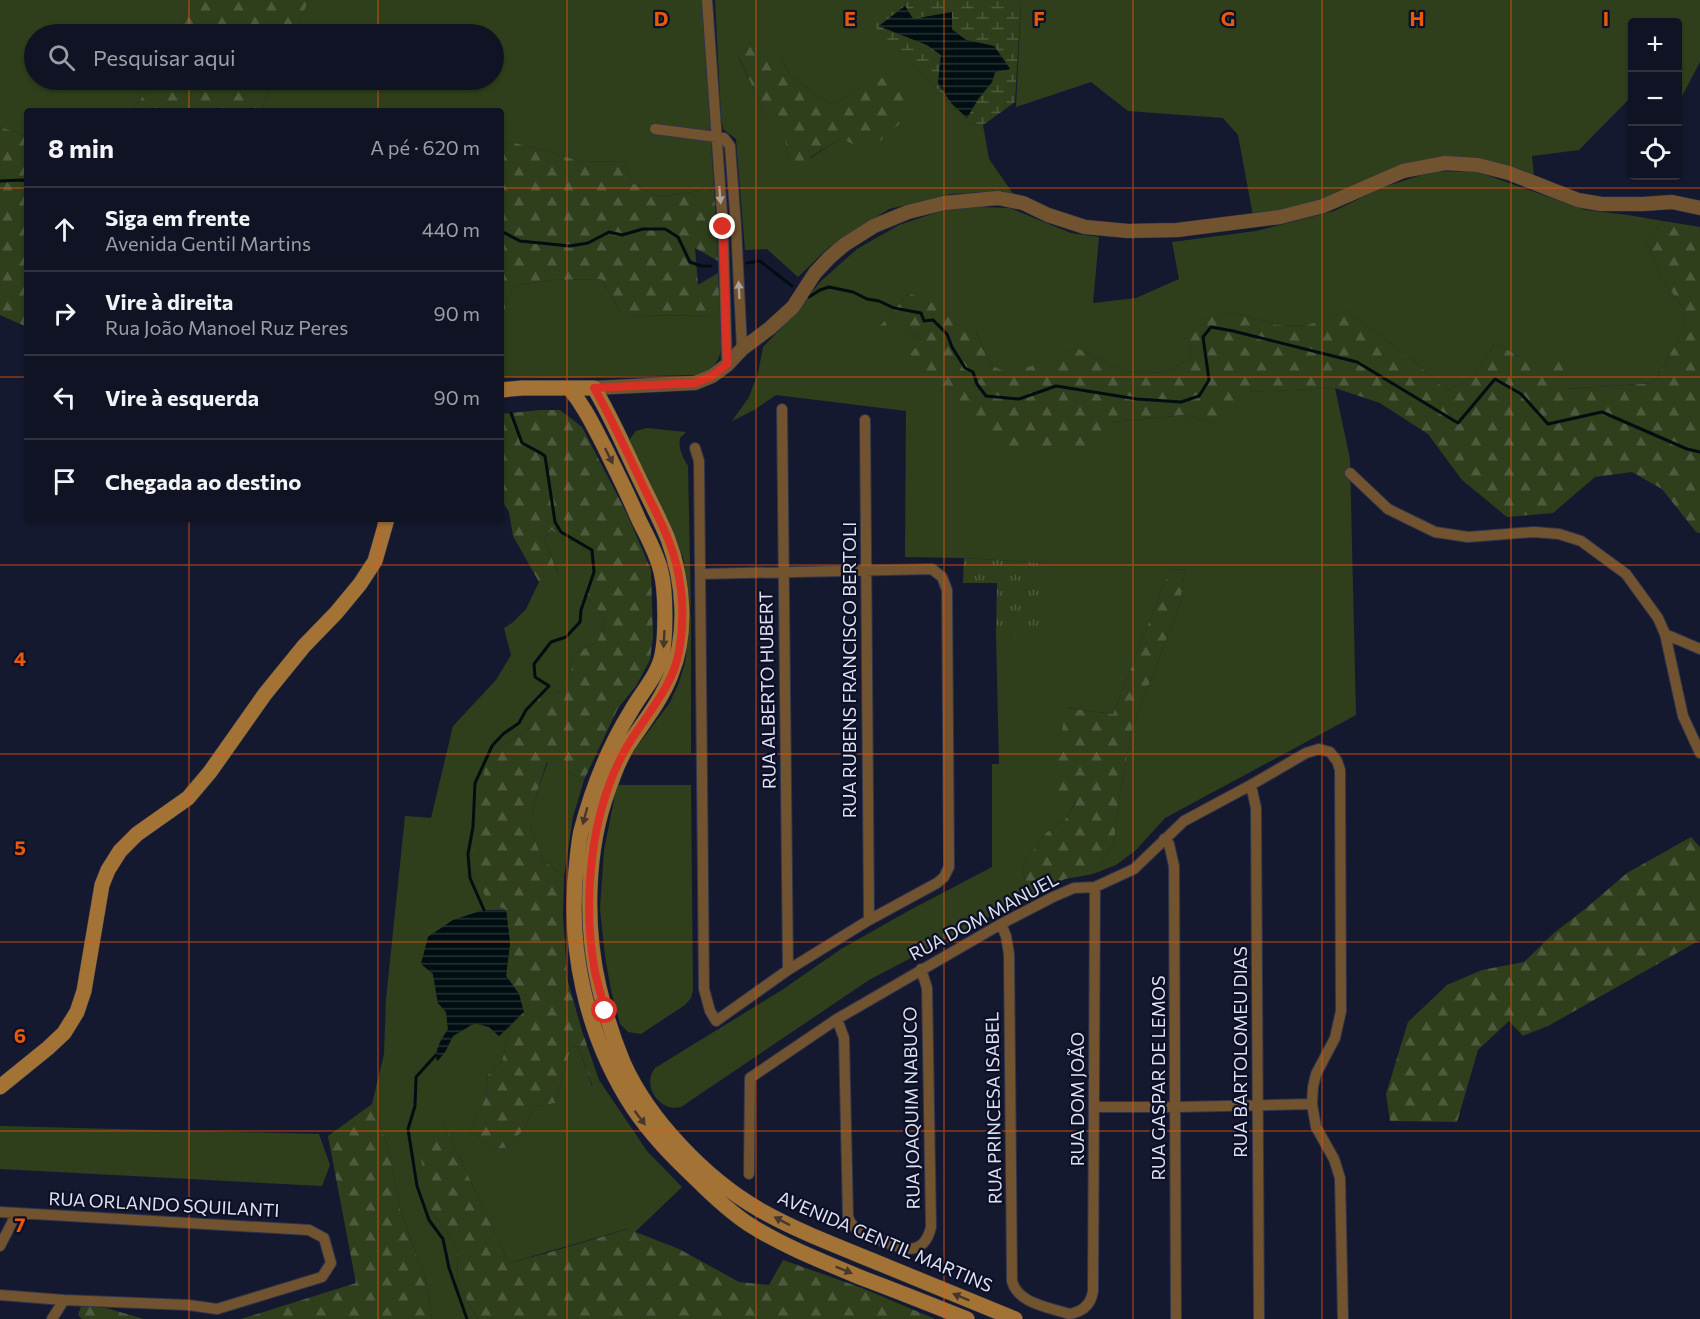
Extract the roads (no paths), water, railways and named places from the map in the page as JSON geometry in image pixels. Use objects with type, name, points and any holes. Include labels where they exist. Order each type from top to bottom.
[{"type":"main road","name":"AVENIDA GENTIL MARTINS","points":[[569,388],[591,419],[654,552],[662,573],[664,611],[664,640],[658,667],[613,744],[592,792],[580,835],[573,918],[579,971],[591,1019],[624,1078],[646,1101],[668,1142],[730,1210],[752,1226],[810,1257],[967,1319]]},
{"type":"main road","points":[[504,390],[594,388]]},
{"type":"main road","name":"AVENIDA GENTIL MARTINS","points":[[594,388],[609,413],[668,539],[680,580],[682,614],[679,652],[670,678],[625,751],[607,793],[595,839],[590,880],[590,926],[595,971],[617,1064]]},
{"type":"main road","points":[[0,1088],[64,1033],[77,1011],[84,991],[102,885],[120,851],[137,834],[188,798],[210,772],[272,686],[304,646],[360,584],[375,561],[386,522]]},
{"type":"main road","name":"AVENIDA GENTIL MARTINS","points":[[668,1142],[720,1183],[759,1209],[807,1234],[1015,1319]]},
{"type":"street","points":[[708,0],[723,227],[727,364]]},
{"type":"street","points":[[655,129],[716,136],[724,138],[730,146],[742,349]]},
{"type":"street","points":[[594,388],[695,383],[712,376],[793,307],[815,273],[844,245],[874,226],[909,212],[944,203],[998,198],[1023,203],[1085,227],[1128,231],[1177,230],[1280,217],[1312,209],[1403,171],[1445,163],[1478,165],[1509,173],[1578,200],[1601,204],[1672,202],[1700,208]]},
{"type":"street","name":"RUA ALBERTO HUBERT","points":[[782,409],[788,970]]},
{"type":"street","points":[[591,419],[609,413]]},
{"type":"street","name":"RUA RUBENS FRANCISCO BERTOLI","points":[[865,420],[868,920]]},
{"type":"street","points":[[695,448],[699,461],[700,574],[704,989],[710,1011],[716,1021],[788,970],[868,920],[944,877],[949,867],[947,590],[942,577],[932,569],[700,574]]},
{"type":"street","points":[[1350,473],[1388,509],[1435,532],[1468,537],[1534,532],[1559,534],[1581,542],[1626,574],[1658,618],[1665,634],[1683,716],[1700,753]]},
{"type":"street","points":[[1665,634],[1700,649]]},
{"type":"street","name":"RUA DOM MANUEL","points":[[749,1174],[750,1078],[837,1019],[1001,924],[1074,888],[1095,887],[1134,869],[1184,821],[1306,753],[1319,749],[1330,752],[1340,770],[1341,1011],[1335,1038],[1316,1074],[1312,1104]]},
{"type":"street","name":"RUA BARTOLOMEU DIAS","points":[[1251,785],[1256,808],[1259,1319]]},
{"type":"street","name":"RUA GASPAR DE LEMOS","points":[[1164,839],[1169,844],[1174,866],[1176,1319]]},
{"type":"street","name":"RUA DOM JOÃO","points":[[1083,1309],[1089,1302],[1093,1291],[1095,887]]},
{"type":"street","name":"RUA PRINCESA ISABEL","points":[[1001,924],[1009,954],[1012,1281],[1016,1292],[1029,1301],[1069,1314],[1083,1309]]},
{"type":"street","name":"RUA JOAQUIM NABUCO","points":[[837,1019],[844,1038],[847,1213],[852,1225],[860,1233],[901,1249],[921,1245],[931,1227],[927,988],[921,969]]},
{"type":"street","points":[[1095,1107],[1312,1104],[1316,1127],[1334,1159],[1340,1178],[1343,1319]]},
{"type":"street","name":"RUA ORLANDO SQUILANTI","points":[[0,1212],[309,1230],[324,1238],[331,1263],[322,1277],[218,1309],[188,1305],[64,1300]]},
{"type":"street","points":[[0,1246],[17,1213]]},
{"type":"street","points":[[0,1295],[64,1300],[52,1319]]},
{"type":"waterway","points":[[0,181],[24,180]]},
{"type":"waterway","points":[[504,233],[520,241],[570,246],[588,243],[609,232],[622,235],[643,229],[665,229],[678,237],[690,262],[701,266],[711,266]]},
{"type":"waterway","points":[[747,263],[760,261],[792,286]]},
{"type":"waterway","points":[[809,297],[829,287],[853,292],[894,308],[921,313],[924,321],[933,320],[947,334],[965,368],[973,372],[977,384],[986,396],[1019,399],[1056,386],[1137,399],[1181,402],[1199,396],[1209,380],[1203,337],[1211,327],[1357,362],[1458,423],[1495,379],[1521,394],[1548,424],[1602,412],[1687,449],[1700,452]]},
{"type":"waterway","points":[[484,910],[470,878],[468,854],[473,827],[475,783],[492,746],[503,734],[519,723],[526,710],[549,686],[535,677],[534,664],[551,642],[566,637],[580,622],[581,610],[594,572],[592,550],[561,532],[555,522],[545,456],[522,443],[511,413]]},
{"type":"waterway","points":[[436,1055],[416,1077],[415,1106],[408,1129],[417,1186],[429,1220],[443,1239],[449,1268],[467,1319]]}]
